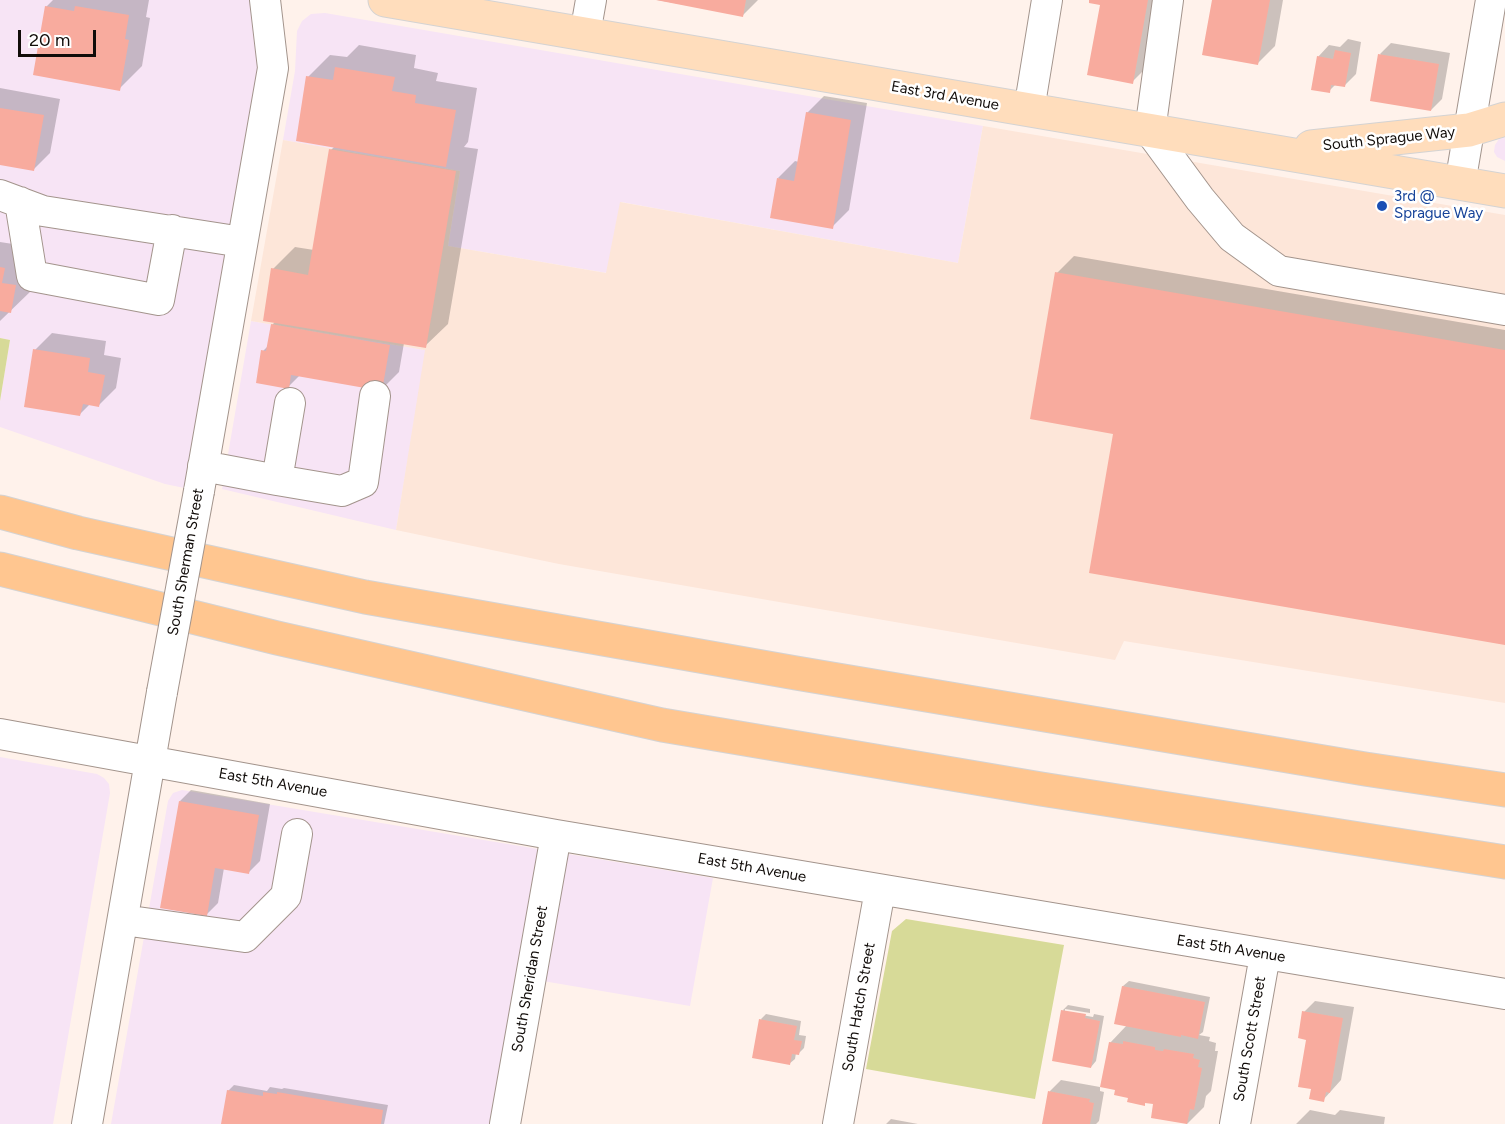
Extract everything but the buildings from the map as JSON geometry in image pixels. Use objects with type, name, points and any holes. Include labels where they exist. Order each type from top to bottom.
[{"type":"highway","points":[[0,512],[78,533],[365,597],[1505,790]]},
{"type":"highway","points":[[0,569],[277,638],[662,725],[1505,862]]},
{"type":"highway","points":[[1365,768],[1505,784]]},
{"type":"highway","points":[[1366,841],[1505,868]]},
{"type":"main road","name":"East 3rd Avenue","points":[[385,0],[1505,191]]},
{"type":"main road","name":"South Sprague Way","points":[[1270,152],[1469,130],[1505,119]]},
{"type":"street","name":"South Sherman Street","points":[[87,1124],[273,68],[265,0]]},
{"type":"street","points":[[585,34],[591,0]]},
{"type":"street","points":[[1029,110],[1047,0]]},
{"type":"street","points":[[1168,0],[1150,131],[1200,199],[1232,237],[1279,271],[1505,310]]},
{"type":"street","points":[[1460,184],[1491,0]]},
{"type":"street","points":[[10,199],[43,211],[242,242]]},
{"type":"street","points":[[10,199],[32,276],[159,300],[172,230]]},
{"type":"street","points":[[201,479],[277,480],[342,491],[363,482],[375,396]]},
{"type":"street","points":[[277,480],[290,403]]},
{"type":"street","name":"East 5th Avenue","points":[[0,734],[556,835],[1505,994]]},
{"type":"street","points":[[123,921],[245,937],[286,896],[297,834]]},
{"type":"street","name":"South Sheridan Street","points":[[505,1124],[556,835]]},
{"type":"street","name":"South Hatch Street","points":[[838,1124],[880,890]]},
{"type":"street","name":"South Scott Street","points":[[1235,1124],[1265,955]]},
{"type":"shaded area","points":[[0,0],[265,0],[273,68],[199,491],[165,484],[0,427],[0,401],[10,340],[0,338]]},
{"type":"shaded area","points":[[325,13],[983,126],[958,263],[621,202],[607,273],[448,246],[460,171],[283,140],[295,71],[297,31],[302,21],[311,14]]},
{"type":"shaded area","points":[[983,126],[1505,215],[1505,703],[1124,641],[1115,660],[559,564],[396,530],[425,350],[251,321],[283,140],[460,171],[448,246],[606,273],[620,202],[958,263]]},
{"type":"shaded area","points":[[1505,137],[1505,161],[1497,157],[1494,152],[1499,139]]},
{"type":"shaded area","points":[[251,321],[426,350],[396,530],[222,489]]},
{"type":"shaded area","points":[[0,757],[97,774],[109,784],[110,793],[53,1124],[0,1124]]},
{"type":"shaded area","points":[[182,790],[713,878],[690,1006],[543,981],[518,1124],[111,1124],[168,801],[173,793]]},
{"type":"green space","points":[[0,338],[10,340],[0,401]]},
{"type":"green space","points":[[906,919],[1064,945],[1035,1099],[866,1069],[892,931]]},
{"type":"place","name":"3rd @ Sprague Way","points":[[1382,206]]}]
